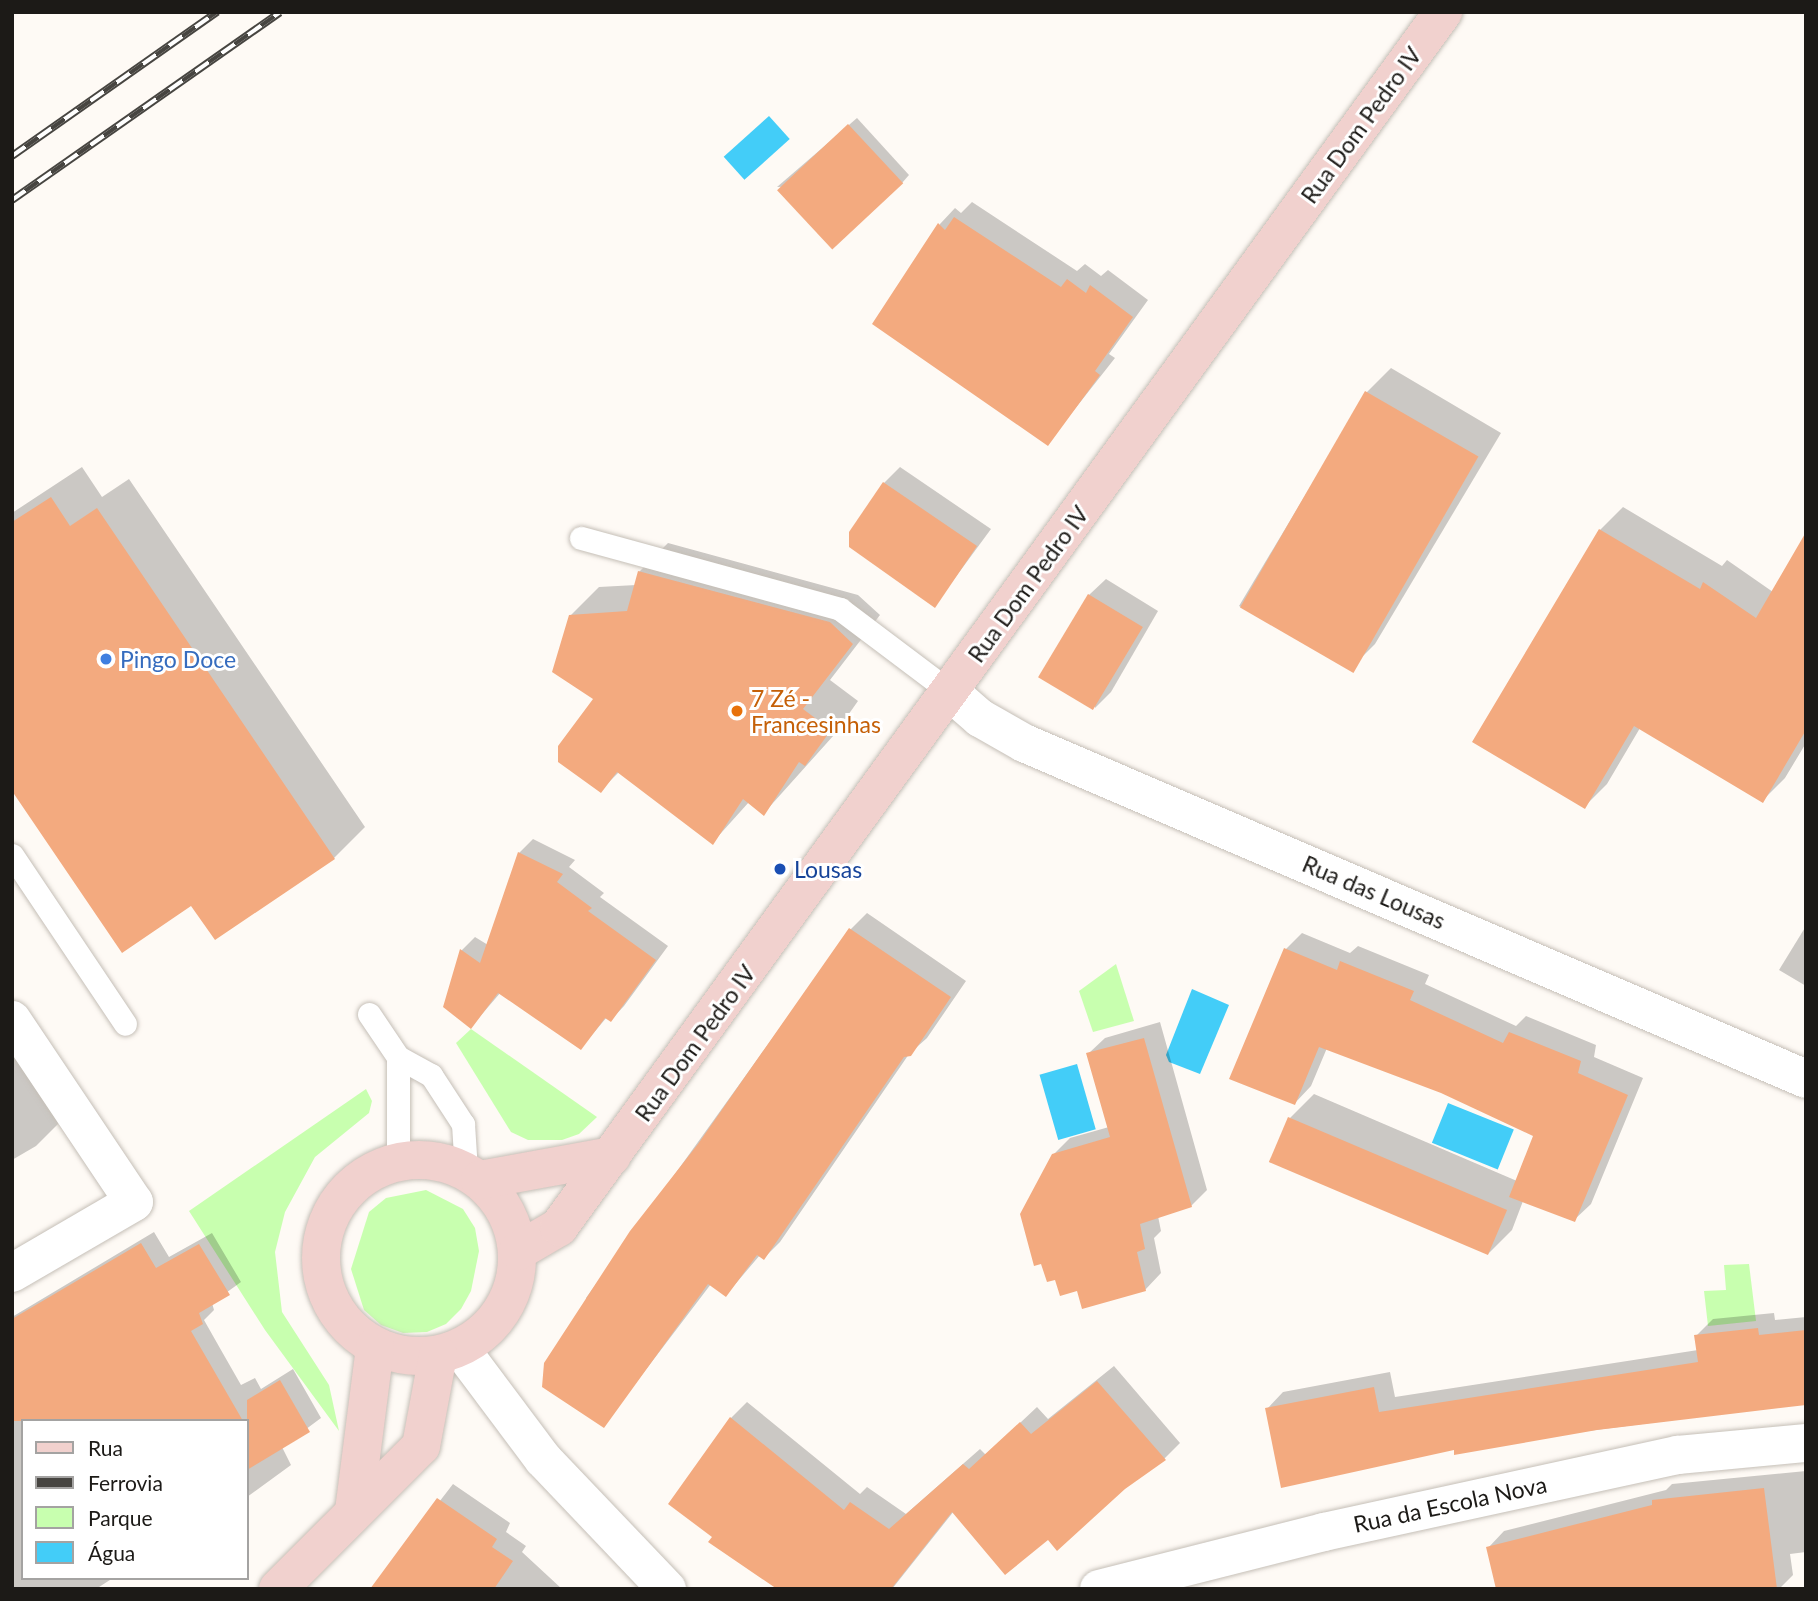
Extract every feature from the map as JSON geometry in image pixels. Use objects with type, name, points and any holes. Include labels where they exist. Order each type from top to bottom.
[{"type":"street","name":"Rua Dom Pedro IV","points":[[518,1251],[559,1227],[1443,12]]},
{"type":"street","name":"Rua das Lousas","points":[[950,692],[980,718],[1024,743],[1806,1079]]},
{"type":"street","points":[[12,1020],[134,1202],[12,1273]]},
{"type":"street","points":[[473,1176],[612,1156]]},
{"type":"street","points":[[422,1159],[473,1176],[499,1200],[512,1224],[518,1251],[515,1283],[501,1313],[480,1336],[449,1352],[406,1356],[363,1338],[332,1305],[323,1276],[322,1246],[329,1217],[346,1191],[362,1179],[398,1162],[422,1159]]},
{"type":"street","points":[[354,1511],[363,1338]]},
{"type":"street","points":[[278,1589],[421,1446],[449,1352]]},
{"type":"street","points":[[449,1352],[542,1459],[667,1589]]},
{"type":"street","name":"Rua da Escola Nova","points":[[1099,1589],[1324,1532],[1678,1455],[1806,1443]]},
{"type":"lane","points":[[581,538],[840,609],[950,692]]},
{"type":"lane","points":[[12,855],[125,1024]]},
{"type":"lane","points":[[369,1014],[398,1057],[431,1074],[463,1124],[473,1176]]},
{"type":"lane","points":[[398,1057],[398,1162]]},
{"type":"green space","points":[[1116,964],[1134,1021],[1093,1032],[1079,991]]},
{"type":"green space","points":[[471,1029],[597,1117],[579,1134],[562,1140],[528,1140],[511,1132],[456,1043]]},
{"type":"green space","points":[[366,1089],[372,1101],[369,1113],[315,1157],[285,1212],[275,1252],[282,1312],[329,1385],[339,1431],[265,1330],[189,1211]]},
{"type":"green space","points":[[426,1190],[463,1209],[475,1228],[479,1251],[471,1291],[461,1309],[446,1324],[427,1332],[403,1333],[381,1325],[364,1310],[351,1269],[369,1212],[386,1198]]},
{"type":"green space","points":[[1749,1264],[1756,1321],[1708,1326],[1704,1291],[1726,1290],[1724,1265]]},
{"type":"water","points":[[769,116],[790,139],[744,180],[724,157]]},
{"type":"water","points":[[1192,989],[1229,1005],[1200,1074],[1169,1062],[1166,1055]]},
{"type":"water","points":[[1077,1064],[1096,1129],[1058,1140],[1040,1075]]},
{"type":"water","points":[[1448,1103],[1514,1130],[1498,1169],[1432,1143]]},
{"type":"building","points":[[848,124],[903,183],[832,249],[777,190]]},
{"type":"building","points":[[954,217],[1061,287],[1067,279],[1086,293],[1090,285],[1133,317],[1095,371],[1100,375],[1048,446],[872,324],[938,223],[945,230]]},
{"type":"building","points":[[1365,391],[1478,456],[1353,673],[1240,608]]},
{"type":"building","points":[[883,482],[977,546],[935,608],[849,547],[849,532]]},
{"type":"building","name":"Pingo Doce","points":[[51,497],[70,526],[97,508],[335,859],[215,940],[191,906],[122,953],[12,791],[12,522]]},
{"type":"building","points":[[1599,529],[1700,589],[1703,582],[1756,618],[1806,532],[1806,730],[1763,803],[1634,726],[1585,809],[1472,742]]},
{"type":"building","points":[[638,571],[830,622],[853,644],[803,709],[831,730],[805,766],[799,762],[764,816],[743,799],[713,845],[617,772],[601,793],[558,762],[558,746],[593,699],[552,672],[569,615],[627,611]]},
{"type":"building","points":[[1088,594],[1143,627],[1093,710],[1038,677]]},
{"type":"building","points":[[518,852],[563,874],[557,882],[592,908],[588,911],[656,960],[611,1022],[605,1018],[581,1050],[498,993],[471,1029],[443,1007],[460,949],[480,963]]},
{"type":"building","points":[[849,928],[951,997],[911,1056],[904,1057],[764,1260],[757,1255],[726,1297],[708,1284],[604,1428],[542,1387],[544,1363],[630,1231],[698,1144]]},
{"type":"building","points":[[1284,948],[1337,970],[1340,961],[1414,991],[1410,1000],[1503,1043],[1509,1032],[1581,1061],[1578,1073],[1628,1095],[1575,1222],[1509,1197],[1533,1136],[1441,1093],[1319,1047],[1295,1105],[1229,1079]]},
{"type":"building","points":[[1144,1038],[1192,1207],[1140,1224],[1145,1249],[1137,1252],[1146,1291],[1082,1309],[1077,1291],[1060,1296],[1055,1280],[1047,1282],[1041,1264],[1034,1266],[1020,1214],[1052,1154],[1110,1137],[1086,1053]]},
{"type":"building","points":[[1288,1117],[1507,1210],[1488,1255],[1269,1162]]},
{"type":"building","points":[[141,1243],[156,1268],[199,1244],[230,1295],[199,1313],[203,1324],[191,1331],[242,1419],[12,1421],[12,1319]]},
{"type":"building","points":[[1758,1328],[1759,1335],[1806,1330],[1806,1405],[1597,1430],[1454,1455],[1454,1450],[1281,1488],[1265,1408],[1374,1387],[1379,1412],[1698,1362],[1694,1335]]},
{"type":"building","points":[[280,1380],[310,1432],[248,1469],[247,1400]]},
{"type":"building","points":[[1097,1381],[1166,1460],[1125,1489],[1057,1551],[1048,1540],[1005,1575],[952,1512],[891,1589],[777,1589],[708,1542],[712,1537],[668,1504],[730,1417],[844,1510],[850,1502],[889,1529],[963,1464],[969,1469],[1020,1422],[1031,1434]]},
{"type":"building","points":[[1764,1488],[1777,1589],[1496,1589],[1486,1547],[1652,1505],[1652,1500]]},
{"type":"building","points":[[437,1498],[497,1539],[492,1547],[513,1561],[494,1589],[370,1589]]},
{"type":"railway","points":[[12,156],[217,12]]},
{"type":"railway","points":[[12,200],[280,12]]},
{"type":"place","name":"Pingo Doce","points":[[106,659]]},
{"type":"place","name":"7 Zé - Francesinhas","points":[[737,711]]},
{"type":"place","name":"Lousas","points":[[780,869]]}]
